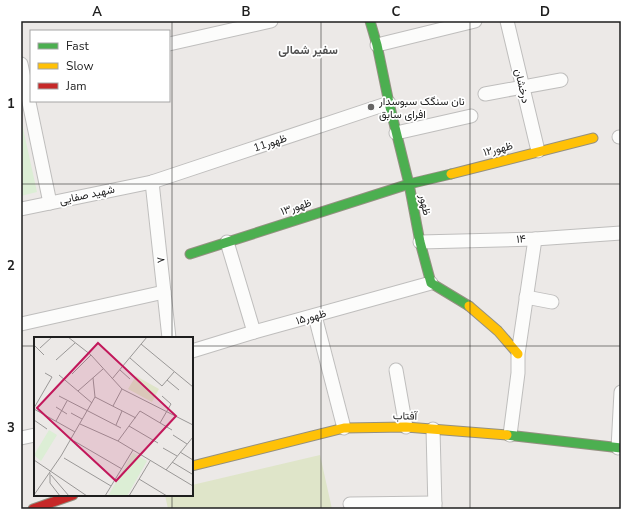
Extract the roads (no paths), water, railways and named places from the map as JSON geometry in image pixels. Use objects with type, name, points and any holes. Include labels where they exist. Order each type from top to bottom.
[{"type":"street","points":[[170,44],[271,21]]},
{"type":"street","name":"ظهور","points":[[370,21],[377,45],[389,104],[409,184],[420,242],[431,283]]},
{"type":"street","points":[[377,45],[475,21]]},
{"type":"street","name":"درخشان","points":[[507,21],[538,151]]},
{"type":"street","points":[[25,72],[30,98]]},
{"type":"street","points":[[485,94],[562,80]]},
{"type":"street","points":[[31,102],[50,203]]},
{"type":"street","name":"11ظهور","points":[[152,182],[389,104]]},
{"type":"street","points":[[396,133],[471,116]]},
{"type":"street","name":"ظهور۱۲","points":[[409,184],[593,138]]},
{"type":"street","name":"شهید صفایی","points":[[21,209],[152,182]]},
{"type":"street","name":"۷","points":[[152,182],[169,337]]},
{"type":"street","name":"ظهور۱۳","points":[[190,254],[409,184]]},
{"type":"street","name":"۱۴","points":[[420,242],[534,239],[621,233]]},
{"type":"street","points":[[510,435],[518,373],[518,354],[534,239]]},
{"type":"street","points":[[227,242],[254,332]]},
{"type":"street","points":[[431,283],[472,308],[498,331],[518,354]]},
{"type":"street","name":"ظهور۱۵","points":[[193,351],[254,332],[431,283]]},
{"type":"street","points":[[21,324],[164,292]]},
{"type":"street","points":[[526,297],[552,302]]},
{"type":"street","points":[[315,316],[344,428]]},
{"type":"street","points":[[396,370],[406,427]]},
{"type":"street","points":[[620,448],[621,392]]},
{"type":"street","name":"آفتاب","points":[[193,466],[344,428],[406,427],[510,435],[620,448]]},
{"type":"street","points":[[350,504],[435,506],[433,429]]},
{"type":"street","points":[[21,438],[34,435]]},
{"type":"street","points":[[33,509],[60,501],[71,496]]},
{"type":"place","name":"نان سنگک سبوسدار افرای سابق","points":[[371,107]]},
{"type":"district","name":"سفیر شمالی","points":[[308,50]]}]
